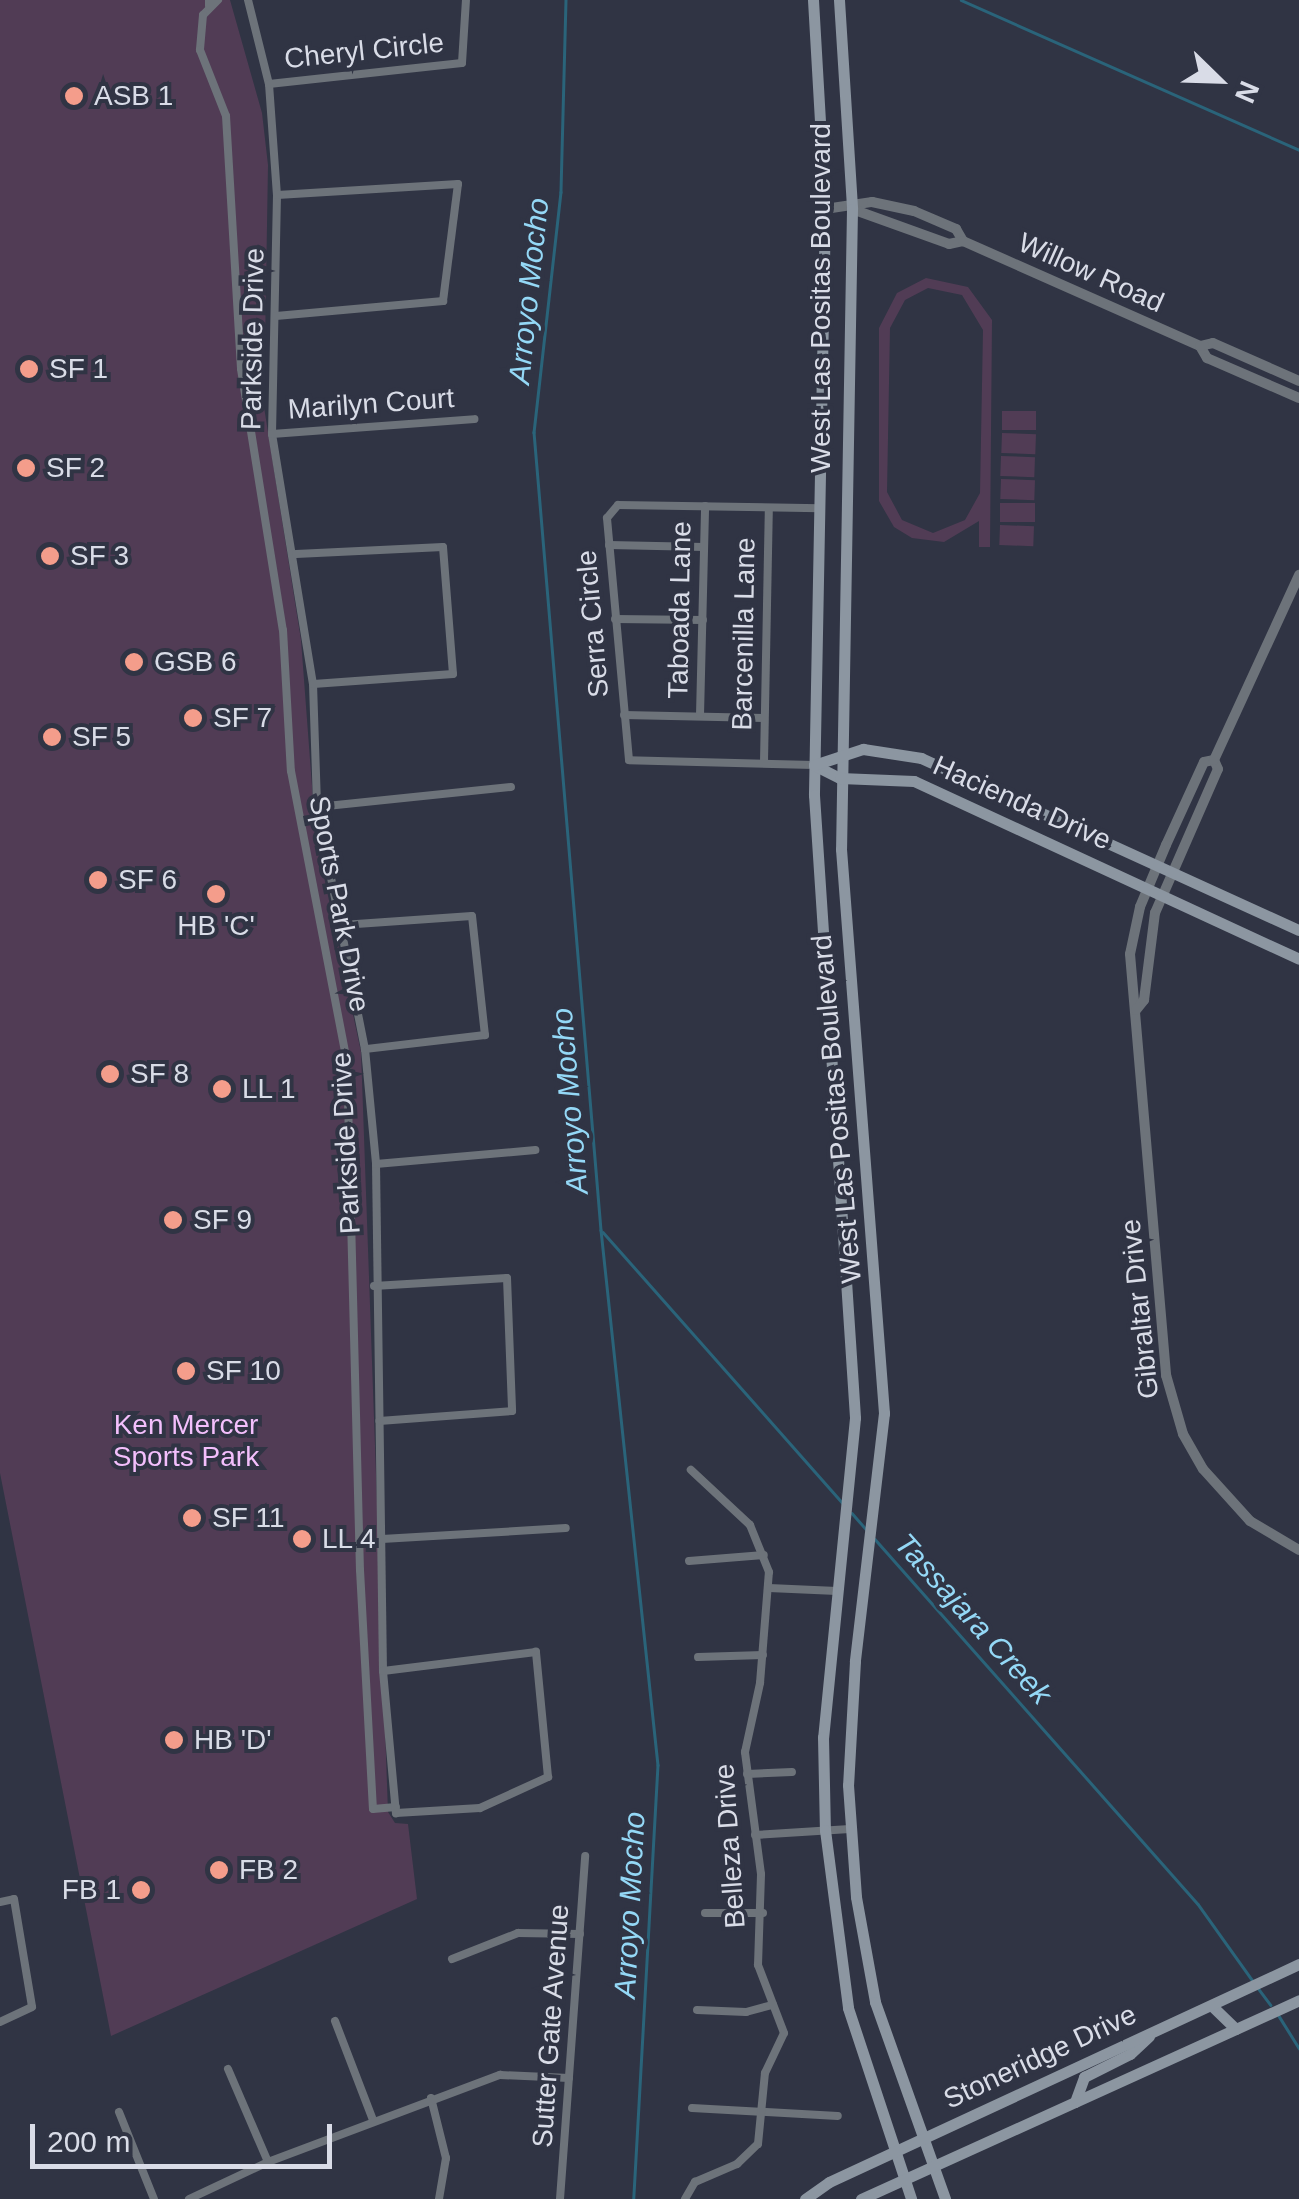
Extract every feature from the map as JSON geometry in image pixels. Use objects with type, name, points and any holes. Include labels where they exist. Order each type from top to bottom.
[{"type":"main road","name":"West Las Positas Boulevard","points":[[814,0],[825,209],[814,765],[853,1368],[850,1496],[823,1737],[825,1830],[842,1978],[891,2154],[911,2199]]},
{"type":"main road","name":"West Las Positas Boulevard","points":[[839,0],[852,209],[840,778],[882,1366],[875,1533],[849,1740],[850,1828],[875,2002],[920,2140],[945,2199]]},
{"type":"main road","points":[[814,765],[840,751]]},
{"type":"main road","name":"Hacienda Drive","points":[[840,751],[921,758],[1299,930]]},
{"type":"main road","name":"Hacienda Drive","points":[[814,765],[840,778],[914,781],[1299,959]]},
{"type":"main road","name":"Stoneridge Drive","points":[[805,2199],[920,2140],[1299,1964]]},
{"type":"main road","name":"Stoneridge Drive","points":[[861,2199],[1298,2000]]},
{"type":"main road","points":[[1212,2006],[1236,2028]]},
{"type":"main road","points":[[1075,2102],[1084,2077],[1130,2054],[1150,2033]]},
{"type":"street","name":"Parkside Drive","points":[[248,0],[269,84],[277,194],[272,434],[296,554],[313,684],[317,807],[365,1049],[376,1164],[374,1286],[384,1672],[396,1810]]},
{"type":"street","name":"Cheryl Circle","points":[[269,84],[462,63],[466,0]]},
{"type":"street","name":"Sports Park Drive","points":[[213,2],[200,50],[226,116],[240,354],[283,630],[290,771],[347,1060],[360,1570],[372,1802],[373,1809],[396,1810]]},
{"type":"street","points":[[276,316],[443,301],[458,184],[277,194]]},
{"type":"street","name":"Willow Road","points":[[825,209],[852,209],[872,202],[914,211],[956,229],[963,242],[1200,346],[1207,358],[1299,398]]},
{"type":"street","name":"Willow Road","points":[[1200,346],[1213,343],[1299,381]]},
{"type":"street","name":"Marilyn Court","points":[[272,434],[474,419]]},
{"type":"street","name":"Serra Circle","points":[[814,765],[628,760],[607,518],[618,505],[820,508]]},
{"type":"street","name":"Taboada Lane","points":[[700,715],[705,506]]},
{"type":"street","name":"Barcenilla Lane","points":[[764,761],[769,509]]},
{"type":"street","points":[[296,554],[443,546],[453,674],[313,684]]},
{"type":"street","points":[[609,546],[704,547]]},
{"type":"street","name":"Gibraltar Drive","points":[[1136,1010],[1144,1000],[1148,935],[1163,894],[1218,769],[1214,760],[1299,575]]},
{"type":"street","points":[[616,618],[703,620]]},
{"type":"street","points":[[624,715],[764,718]]},
{"type":"street","name":"Gibraltar Drive","points":[[1214,760],[1204,762],[1148,888],[1130,954],[1128,988],[1136,1010],[1174,1412],[1203,1469],[1227,1500],[1299,1550]]},
{"type":"street","points":[[317,807],[511,788]]},
{"type":"street","points":[[342,925],[472,916],[484,1035],[365,1049]]},
{"type":"street","points":[[376,1164],[535,1150]]},
{"type":"street","points":[[374,1286],[508,1278],[512,1392],[512,1412],[378,1422]]},
{"type":"street","name":"Belleza Drive","points":[[685,2199],[695,2182],[748,2156],[758,2144],[765,2073],[784,2033],[758,1964],[763,1913],[747,1774],[747,1729],[764,1655],[769,1588],[764,1555],[734,1504],[692,1470]]},
{"type":"street","points":[[382,1539],[566,1528]]},
{"type":"street","points":[[689,1561],[764,1555]]},
{"type":"street","points":[[769,1588],[837,1591]]},
{"type":"street","points":[[384,1672],[536,1652],[548,1777],[480,1808],[396,1810]]},
{"type":"street","points":[[698,1657],[764,1655]]},
{"type":"street","points":[[747,1774],[792,1772]]},
{"type":"street","points":[[755,1834],[850,1828]]},
{"type":"street","name":"Sutter Gate Avenue","points":[[560,2199],[585,1856]]},
{"type":"street","points":[[0,1902],[14,1898],[32,2006],[0,2022]]},
{"type":"street","points":[[706,1913],[763,1913]]},
{"type":"street","points":[[452,1958],[518,1933],[580,1934]]},
{"type":"street","points":[[697,2010],[746,2012],[772,2004]]},
{"type":"street","points":[[335,2022],[373,2120]]},
{"type":"street","points":[[228,2068],[268,2162]]},
{"type":"street","points":[[189,2199],[373,2120],[500,2075],[568,2078]]},
{"type":"street","points":[[431,2098],[446,2158],[439,2199]]},
{"type":"street","points":[[692,2108],[838,2116]]},
{"type":"street","points":[[119,2112],[154,2199]]},
{"type":"green space","name":"Ken Mercer Sports Park","points":[[0,0],[230,0],[262,113],[268,165],[264,407],[301,640],[316,839],[361,1052],[388,1812],[395,1823],[408,1824],[417,1899],[111,2036],[0,1473]]},
{"type":"green space","points":[[926,278],[968,287],[992,320],[990,547],[979,547],[979,521],[944,542],[912,538],[894,527],[879,501],[879,328],[897,293]],"holes":[[[928,288],[962,295],[983,330],[980,493],[965,520],[933,533],[902,520],[887,492],[890,328],[905,300]]]},
{"type":"green space","points":[[1002,411],[1036,411],[1036,430],[1002,430]]},
{"type":"green space","points":[[1002,433],[1036,434],[1035,454],[1001,453]]},
{"type":"green space","points":[[1001,456],[1035,457],[1034,477],[1000,476]]},
{"type":"green space","points":[[1001,479],[1035,480],[1034,500],[1000,499]]},
{"type":"green space","points":[[1000,503],[1035,503],[1035,522],[1000,522]]},
{"type":"green space","points":[[1000,525],[1034,526],[1033,546],[999,545]]},
{"type":"waterway","name":"Arroyo Mocho","points":[[566,0],[561,192],[534,432],[601,1230],[658,1765],[634,2199]]},
{"type":"waterway","points":[[961,0],[1299,150]]},
{"type":"waterway","name":"Tassajara Creek","points":[[603,1232],[843,1503]]},
{"type":"waterway","name":"Tassajara Creek","points":[[852,1513],[866,1529]]},
{"type":"waterway","name":"Tassajara Creek","points":[[875,1539],[1198,1904],[1253,1981]]},
{"type":"waterway","name":"Tassajara Creek","points":[[1258,1988],[1271,2005]]},
{"type":"waterway","name":"Tassajara Creek","points":[[1279,2016],[1299,2048]]},
{"type":"place","name":"ASB 1","points":[[74,96]]},
{"type":"place","name":"SF 1","points":[[29,369]]},
{"type":"place","name":"SF 2","points":[[26,468]]},
{"type":"place","name":"SF 3","points":[[50,556]]},
{"type":"place","name":"GSB 6","points":[[134,662]]},
{"type":"place","name":"SF 7","points":[[193,718]]},
{"type":"place","name":"SF 5","points":[[52,737]]},
{"type":"place","name":"SF 6","points":[[98,880]]},
{"type":"place","name":"HB 'C'","points":[[216,894]]},
{"type":"place","name":"SF 8","points":[[110,1074]]},
{"type":"place","name":"LL 1","points":[[222,1089]]},
{"type":"place","name":"SF 9","points":[[173,1220]]},
{"type":"place","name":"SF 10","points":[[186,1371]]},
{"type":"place","name":"SF 11","points":[[192,1518]]},
{"type":"place","name":"LL 4","points":[[302,1539]]},
{"type":"place","name":"HB 'D'","points":[[174,1740]]},
{"type":"place","name":"FB 2","points":[[219,1870]]},
{"type":"place","name":"FB 1","points":[[141,1890]]}]
